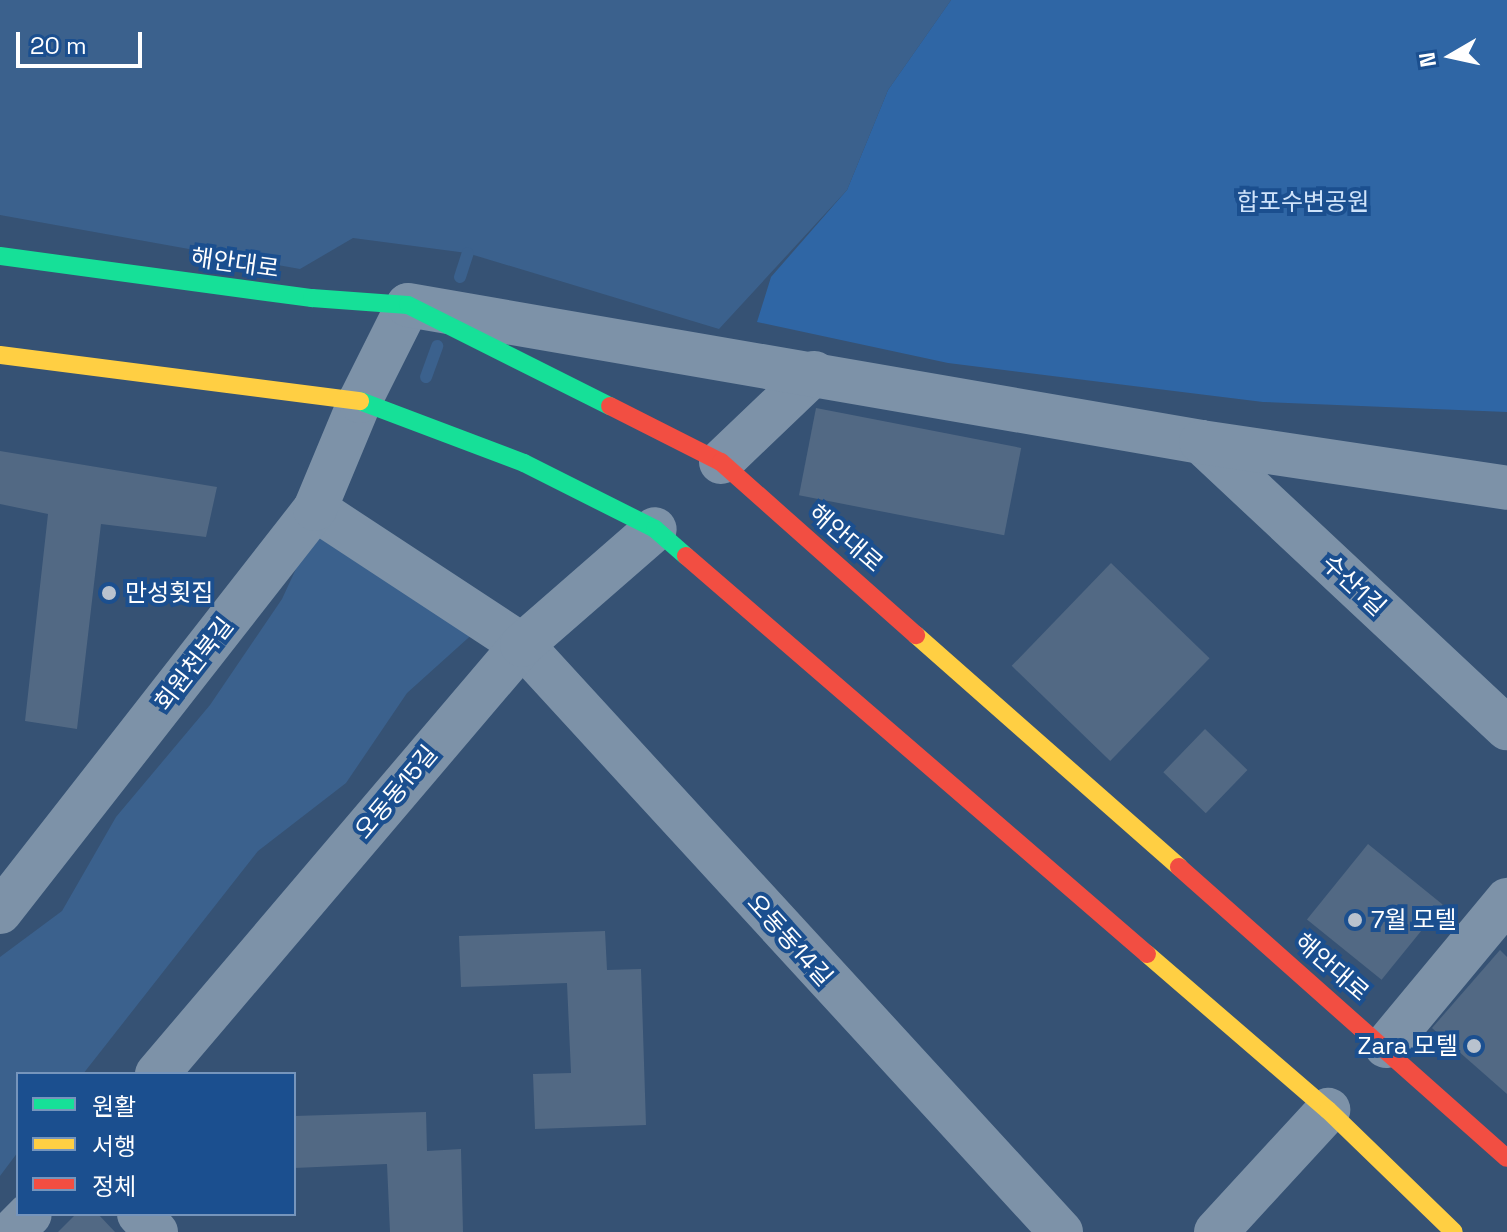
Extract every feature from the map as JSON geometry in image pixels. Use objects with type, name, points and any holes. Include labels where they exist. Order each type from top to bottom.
[{"type":"main road","name":"해안대로","points":[[0,256],[312,298],[408,305],[721,462],[1386,1046],[1507,1158]]},
{"type":"main road","points":[[0,355],[360,401],[524,463],[655,529],[1328,1110],[1454,1232]]},
{"type":"street","points":[[408,305],[1201,442],[1507,488]]},
{"type":"street","name":"회원천북길","points":[[0,912],[315,509],[360,401],[408,305]]},
{"type":"street","points":[[721,462],[814,373]]},
{"type":"street","name":"수산1길","points":[[1201,442],[1507,728]]},
{"type":"street","name":"오동동14길","points":[[315,509],[522,645],[1061,1232]]},
{"type":"street","name":"오동동15길","points":[[159,1072],[522,645],[655,529]]},
{"type":"street","points":[[1386,1046],[1507,900]]},
{"type":"street","points":[[1216,1232],[1328,1110]]},
{"type":"street","points":[[12,1232],[28,1216]]},
{"type":"street","points":[[141,1216],[156,1232]]},
{"type":"green space","name":"합포수변공원","points":[[951,0],[1507,0],[1507,412],[1263,402],[948,363],[757,322],[771,277],[847,190],[888,90]]},
{"type":"shaded area","points":[[0,0],[951,0],[888,90],[847,190],[719,329],[467,253],[353,238],[300,269],[0,215]]},
{"type":"shaded area","points":[[322,513],[487,621],[407,693],[346,783],[258,851],[85,1072],[16,1072],[16,1155],[0,1176],[0,957],[62,911],[116,817],[210,705],[282,599]]},
{"type":"building","points":[[816,408],[1021,448],[1004,535],[799,495]]},
{"type":"building","points":[[0,451],[217,487],[206,537],[101,524],[77,729],[25,721],[48,514],[0,504]]},
{"type":"building","points":[[1111,563],[1210,658],[1110,761],[1012,666]]},
{"type":"building","points":[[1205,729],[1247,770],[1206,813],[1163,772]]},
{"type":"building","points":[[1368,844],[1443,904],[1382,980],[1307,919]]},
{"type":"building","points":[[605,931],[607,970],[641,969],[646,1125],[535,1129],[533,1074],[571,1073],[567,983],[461,987],[459,936]]},
{"type":"building","points":[[1500,950],[1507,957],[1507,1094],[1432,1028]]},
{"type":"building","points":[[426,1112],[427,1151],[461,1149],[463,1232],[390,1232],[387,1164],[296,1168],[296,1116]]},
{"type":"building","points":[[74,1216],[100,1216],[115,1232],[58,1232]]},
{"type":"waterway","points":[[460,277],[468,253]]},
{"type":"waterway","points":[[426,377],[437,346]]},
{"type":"traffic: fast","points":[[0,256],[312,298],[408,305],[610,406]]},
{"type":"traffic: fast","points":[[360,401],[524,463],[655,529],[686,556]]},
{"type":"traffic: slow","points":[[0,355],[360,401]]},
{"type":"traffic: slow","points":[[916,635],[1179,867]]},
{"type":"traffic: slow","points":[[1147,954],[1328,1110],[1454,1232]]},
{"type":"traffic: jam","points":[[610,406],[721,462],[916,635]]},
{"type":"traffic: jam","points":[[686,556],[1147,954]]},
{"type":"traffic: jam","points":[[1179,867],[1507,1158]]},
{"type":"place","name":"만성횟집","points":[[109,593]]},
{"type":"place","name":"7월 모텔","points":[[1355,920]]},
{"type":"place","name":"Zara 모텔","points":[[1474,1046]]}]
